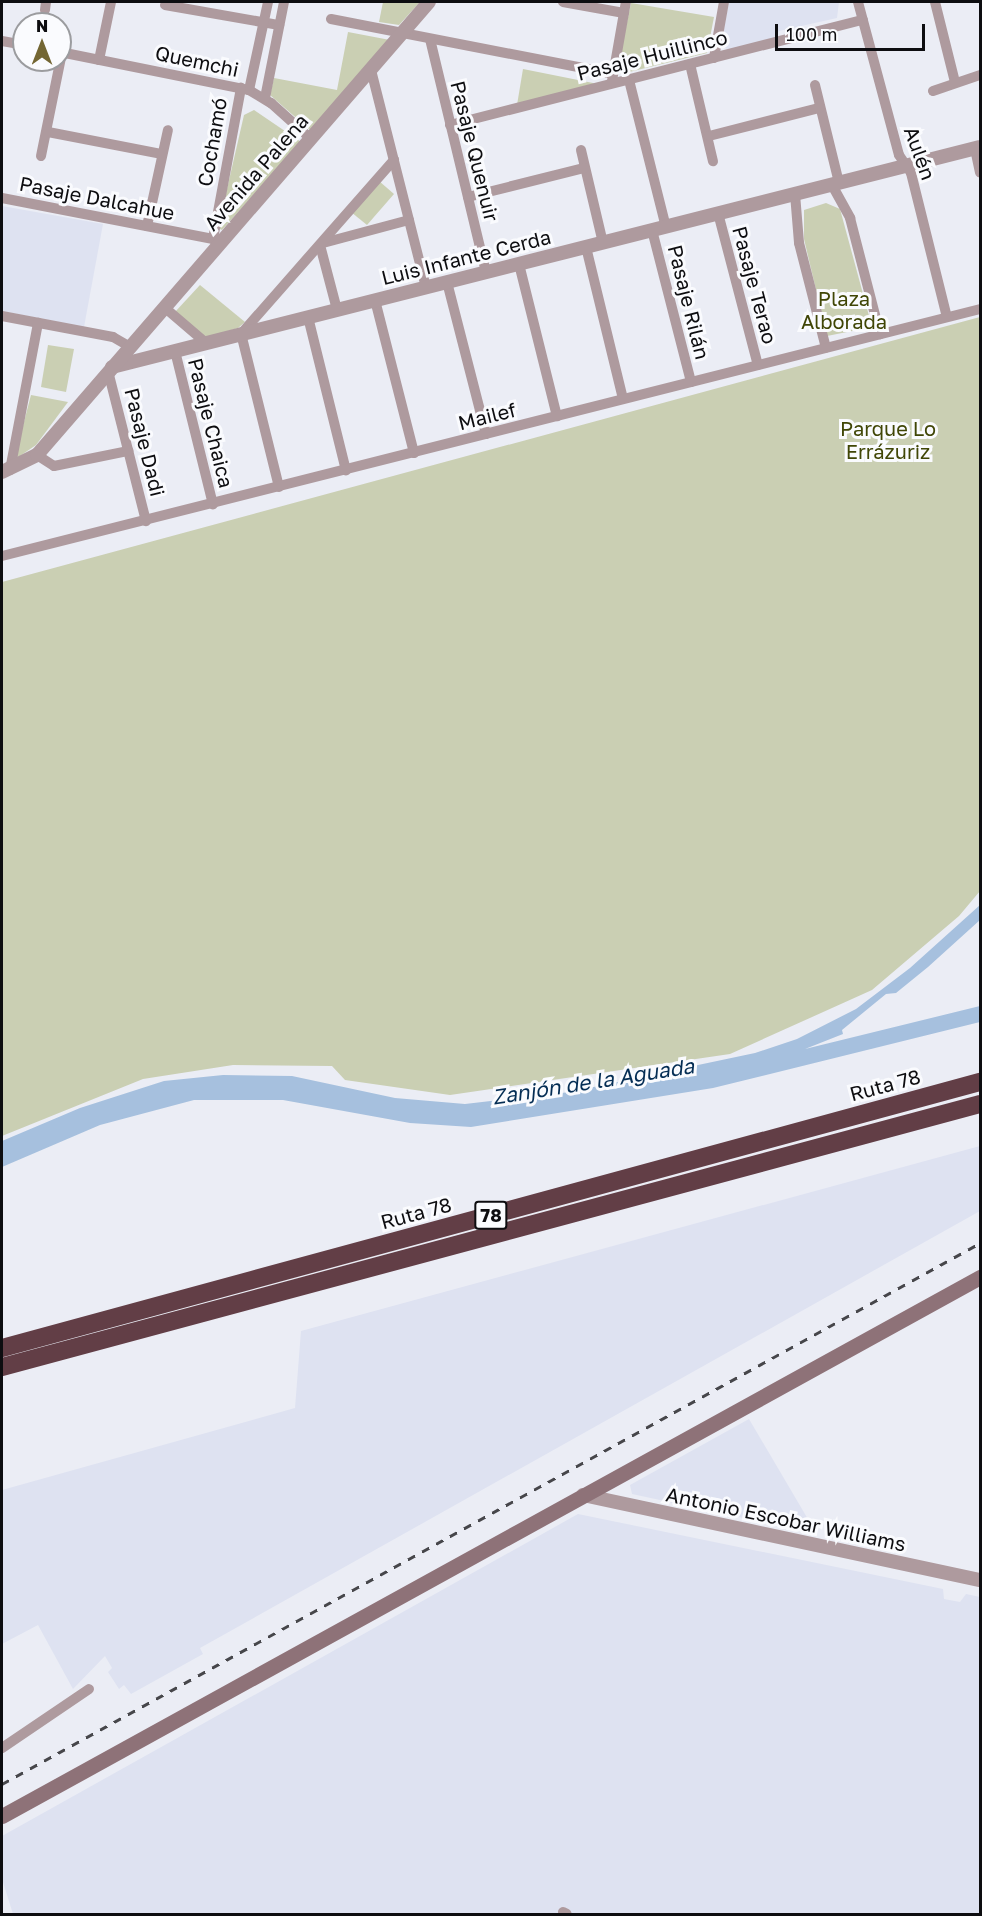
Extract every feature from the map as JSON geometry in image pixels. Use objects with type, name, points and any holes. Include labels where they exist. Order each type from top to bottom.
[{"type":"highway","name":"Ruta 78","points":[[2,1348],[981,1082]]},
{"type":"highway","name":"Ruta 78","points":[[2,1367],[981,1104]]},
{"type":"main road","points":[[2,1816],[981,1277]]},
{"type":"street","points":[[99,60],[111,2]]},
{"type":"street","name":"Cochamó","points":[[216,242],[245,89],[268,2]]},
{"type":"street","points":[[265,99],[284,2]]},
{"type":"street","name":"Avenida Palena","points":[[110,369],[216,242],[429,2]]},
{"type":"street","points":[[563,2],[625,7],[612,79]]},
{"type":"street","points":[[714,58],[724,2]]},
{"type":"street","name":"Aulén","points":[[858,2],[899,155],[911,173],[947,317]]},
{"type":"street","points":[[934,2],[955,82]]},
{"type":"street","points":[[165,5],[190,4],[279,25]]},
{"type":"street","name":"Pasaje Huillinco","points":[[331,19],[612,79],[629,80],[863,20]]},
{"type":"street","name":"Pasaje Quenuir","points":[[430,39],[486,272]]},
{"type":"street","name":"Quemchi","points":[[72,54],[245,89],[265,99],[310,138]]},
{"type":"street","points":[[690,64],[709,136],[713,161]]},
{"type":"street","points":[[371,70],[426,287]]},
{"type":"street","points":[[41,156],[48,132],[58,72]]},
{"type":"street","points":[[933,91],[981,75]]},
{"type":"street","name":"Pasaje Huillinco","points":[[450,125],[612,79]]},
{"type":"street","name":"Pasaje Rilán","points":[[629,80],[691,382]]},
{"type":"street","points":[[815,85],[835,184],[850,218],[880,334]]},
{"type":"street","points":[[709,136],[819,108]]},
{"type":"street","points":[[147,226],[168,130]]},
{"type":"street","points":[[48,132],[161,154]]},
{"type":"street","points":[[978,148],[981,172]]},
{"type":"street","name":"Luis Infante Cerda","points":[[110,369],[978,148]]},
{"type":"street","points":[[581,150],[603,243]]},
{"type":"street","points":[[279,487],[241,334],[394,160]]},
{"type":"street","points":[[468,197],[584,168]]},
{"type":"street","points":[[795,194],[799,243],[826,348]]},
{"type":"street","name":"Pasaje Dalcahue","points":[[2,198],[216,242]]},
{"type":"street","name":"Pasaje Terao","points":[[718,213],[758,365]]},
{"type":"street","points":[[321,244],[409,220]]},
{"type":"street","points":[[321,244],[337,310]]},
{"type":"street","points":[[586,247],[624,399]]},
{"type":"street","points":[[519,264],[557,416]]},
{"type":"street","points":[[447,282],[486,434]]},
{"type":"street","points":[[375,300],[414,453]]},
{"type":"street","points":[[164,307],[207,343]]},
{"type":"street","name":"Mailef","points":[[2,556],[981,309]]},
{"type":"street","points":[[2,316],[113,337],[130,346]]},
{"type":"street","points":[[308,317],[346,470]]},
{"type":"street","points":[[6,471],[38,323]]},
{"type":"street","name":"Pasaje Chaica","points":[[175,351],[213,504]]},
{"type":"street","points":[[6,471],[37,455],[110,369]]},
{"type":"street","name":"Pasaje Dadi","points":[[110,369],[146,521]]},
{"type":"street","points":[[37,455],[47,465],[57,466],[128,451]]},
{"type":"street","name":"Antonio Escobar Williams","points":[[583,1495],[981,1580]]},
{"type":"street","points":[[2,1748],[89,1689]]},
{"type":"shaded area","points":[[729,2],[839,2],[837,18],[779,31],[775,38],[728,50],[721,44]]},
{"type":"shaded area","points":[[2,206],[103,224],[84,327],[2,311]]},
{"type":"shaded area","points":[[980,1146],[980,1211],[200,1648],[203,1654],[131,1694],[124,1685],[119,1689],[108,1672],[112,1668],[105,1656],[73,1689],[38,1625],[2,1644],[2,1490],[295,1408],[301,1331]]},
{"type":"shaded area","points":[[749,1419],[812,1526],[770,1517],[748,1519],[632,1494],[630,1485]]},
{"type":"shaded area","points":[[578,1514],[943,1589],[944,1599],[960,1602],[966,1594],[980,1597],[980,1914],[13,1914],[2,1879],[2,1836]]},
{"type":"green space","points":[[383,2],[420,2],[399,25],[379,22]]},
{"type":"green space","points":[[631,3],[714,17],[707,53],[621,74],[617,70]]},
{"type":"green space","points":[[348,32],[390,40],[310,130],[270,95],[274,78],[337,90]]},
{"type":"green space","points":[[523,69],[598,84],[517,105]]},
{"type":"green space","points":[[254,110],[301,142],[222,230],[218,228],[244,115]]},
{"type":"green space","points":[[379,181],[394,194],[367,225],[351,212]]},
{"type":"green space","name":"Plaza Alborada","points":[[826,203],[840,209],[872,327],[827,336],[804,239],[804,210]]},
{"type":"green space","points":[[200,285],[245,322],[238,328],[205,338],[175,312]]},
{"type":"green space","name":"Parque Lo Errázuriz","points":[[980,317],[980,891],[959,916],[872,990],[730,1054],[450,1095],[345,1080],[332,1066],[233,1065],[143,1079],[2,1136],[2,582]]},
{"type":"green space","points":[[48,345],[74,349],[66,392],[41,387]]},
{"type":"green space","points":[[31,395],[68,402],[36,445],[14,460]]},
{"type":"water","points":[[980,905],[980,920],[928,967],[896,993],[886,994],[842,1030],[843,1034],[805,1049],[980,1006],[980,1022],[713,1088],[471,1127],[410,1123],[283,1100],[194,1100],[100,1125],[2,1167],[2,1141],[80,1108],[164,1081],[223,1075],[292,1076],[395,1098],[465,1104],[570,1092],[755,1053],[797,1039],[856,1009],[910,968]]},
{"type":"railway","points":[[2,1784],[980,1243]]},
{"type":"water label","name":"Zanjón de la Aguada","points":[[593,1081]]}]
